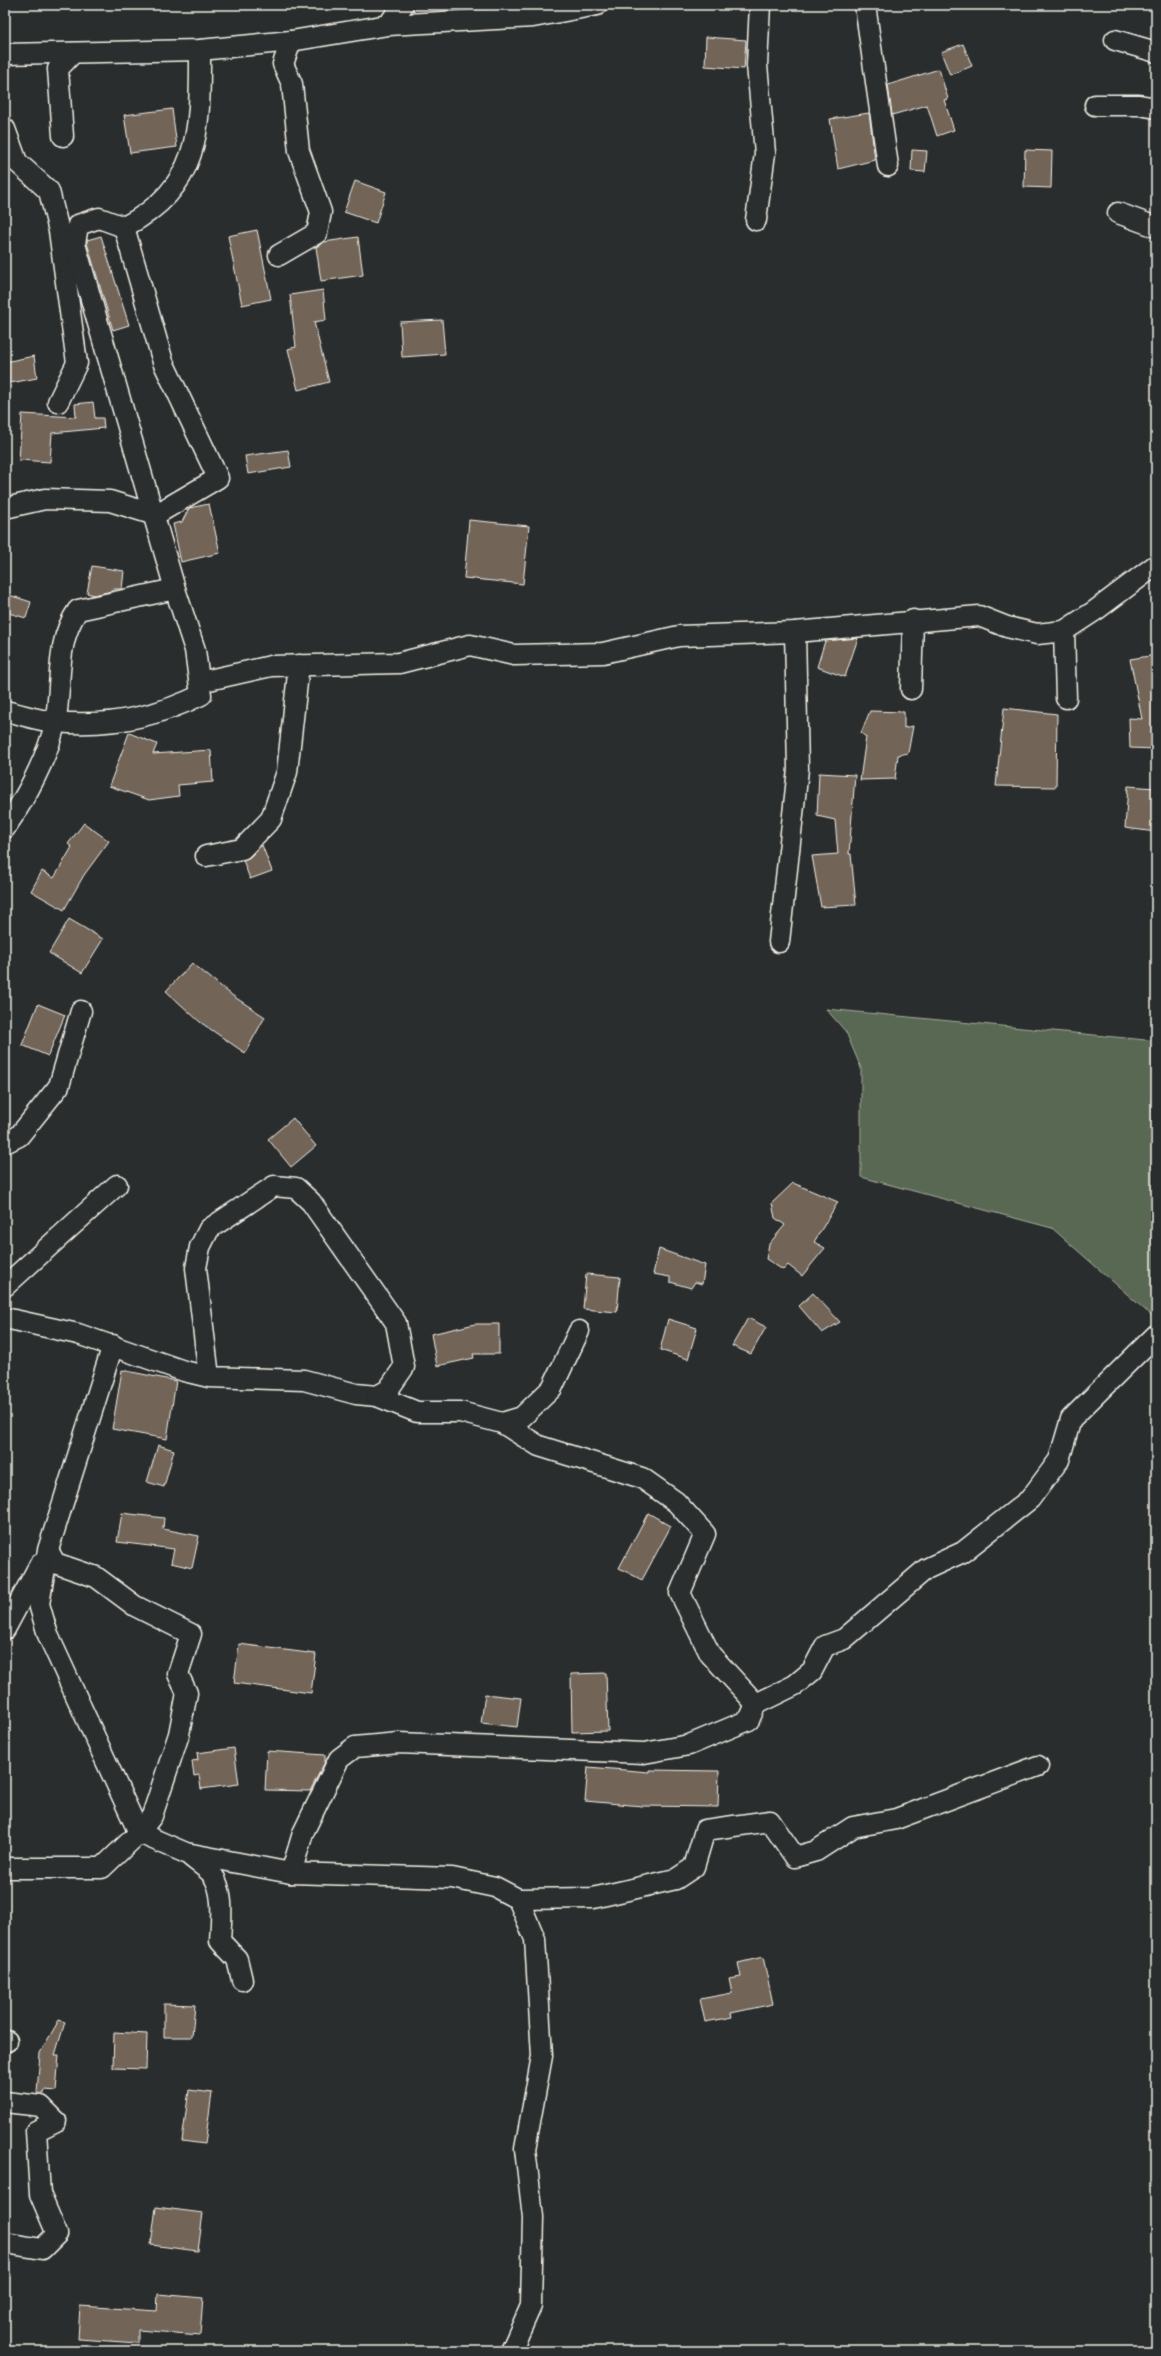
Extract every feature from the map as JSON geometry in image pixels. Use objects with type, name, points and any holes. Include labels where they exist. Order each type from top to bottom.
[{"type":"street","points":[[388,26],[403,5]]},
{"type":"street","points":[[5,56],[200,50],[291,41],[388,26],[597,5]]},
{"type":"street","points":[[756,220],[764,153],[757,65],[760,5]]},
{"type":"street","points":[[865,5],[888,166]]},
{"type":"street","points":[[1115,40],[1156,52]]},
{"type":"street","points":[[279,255],[316,233],[321,212],[299,151],[292,84],[283,64],[291,41]]},
{"type":"street","points":[[5,711],[55,722],[119,723],[171,710],[201,696],[195,650],[175,590],[155,515],[74,244],[78,224],[99,218],[124,227],[147,215],[180,181],[190,158],[200,118],[200,50]]},
{"type":"street","points":[[63,136],[58,69],[73,53]]},
{"type":"street","points":[[1095,105],[1139,105],[1156,108]]},
{"type":"street","points":[[5,129],[17,162],[49,191],[59,231],[77,363],[58,402]]},
{"type":"street","points":[[1118,213],[1156,226]]},
{"type":"street","points":[[5,508],[46,499],[110,501],[155,515],[218,478],[163,362],[124,227]]},
{"type":"street","points":[[200,682],[271,666],[399,663],[470,645],[514,655],[603,653],[679,636],[795,632],[913,620],[979,616],[1007,627],[1037,634],[1064,631],[1096,610],[1156,565]]},
{"type":"street","points":[[5,828],[20,807],[49,743],[55,722],[64,635],[78,610],[175,590]]},
{"type":"street","points":[[911,689],[913,620]]},
{"type":"street","points":[[1064,631],[1066,698]]},
{"type":"street","points":[[779,942],[798,768],[795,632]]},
{"type":"street","points":[[206,856],[242,849],[271,820],[287,772],[299,665]]},
{"type":"street","points":[[5,1143],[18,1136],[59,1086],[81,1011]]},
{"type":"street","points":[[5,1286],[117,1185]]},
{"type":"street","points":[[209,1377],[196,1268],[200,1247],[209,1229],[274,1186],[296,1188],[311,1202],[396,1324],[404,1368],[388,1390],[377,1396]]},
{"type":"street","points":[[5,1318],[78,1334],[209,1377],[304,1380],[356,1394],[377,1396],[417,1412],[460,1412],[502,1423],[539,1446],[642,1478],[676,1502],[705,1534],[680,1593],[710,1654],[756,1704]]},
{"type":"street","points":[[502,1423],[522,1417],[552,1388],[579,1331]]},
{"type":"street","points":[[291,1873],[302,1833],[339,1759],[356,1747],[399,1743],[644,1753],[689,1745],[749,1720],[756,1704],[795,1685],[812,1671],[825,1646],[844,1638],[926,1569],[963,1552],[1030,1499],[1059,1460],[1071,1419],[1156,1335]]},
{"type":"street","points":[[113,1345],[48,1550],[39,1604],[48,1635],[139,1833],[186,1853],[291,1873],[452,1878],[495,1887],[518,1899],[593,1898],[676,1879],[694,1867],[706,1830],[770,1821],[795,1857],[816,1852],[853,1827],[896,1819],[1038,1766]]},
{"type":"street","points":[[5,1629],[48,1550]]},
{"type":"street","points":[[5,1868],[102,1868],[139,1833],[152,1816],[179,1734],[187,1693],[178,1674],[191,1634],[135,1606],[96,1577],[55,1563],[48,1550]]},
{"type":"street","points":[[186,1853],[212,1874],[217,1885],[221,1908],[220,1941],[237,1959],[242,1980]]},
{"type":"street","points":[[511,2351],[531,2306],[533,2217],[525,2149],[542,2056],[535,1939],[518,1899]]},
{"type":"street","points":[[5,2102],[41,2106],[56,2121],[36,2131],[40,2194],[57,2234],[42,2249],[5,2243]]},
{"type":"green space","points":[[826,1009],[1156,1041],[1156,1340],[1152,1316],[1052,1228],[861,1177],[861,1068],[846,1032]]},
{"type":"building","points":[[706,37],[746,40],[744,69],[705,66]]},
{"type":"building","points":[[963,44],[972,66],[950,75],[941,52]]},
{"type":"building","points":[[939,69],[948,99],[944,100],[954,130],[937,136],[927,105],[892,115],[888,85]]},
{"type":"building","points":[[172,109],[177,147],[130,153],[124,115]]},
{"type":"building","points":[[869,113],[875,160],[838,169],[830,119]]},
{"type":"building","points":[[912,150],[927,151],[925,172],[911,171]]},
{"type":"building","points":[[1025,150],[1052,151],[1051,188],[1024,187]]},
{"type":"building","points":[[355,181],[386,192],[376,223],[344,212]]},
{"type":"building","points":[[257,230],[271,299],[242,305],[228,236]]},
{"type":"building","points":[[101,236],[129,325],[113,330],[87,243],[87,240]]},
{"type":"building","points":[[358,237],[363,275],[321,281],[316,247],[324,242]]},
{"type":"building","points":[[323,290],[326,320],[314,322],[329,382],[298,390],[288,349],[296,347],[290,295]]},
{"type":"building","points":[[442,320],[445,354],[402,357],[400,322]]},
{"type":"building","points":[[34,356],[37,378],[5,384],[5,362]]},
{"type":"building","points":[[93,402],[95,418],[103,418],[104,428],[52,433],[50,462],[19,460],[22,414],[76,417],[75,404]]},
{"type":"building","points":[[288,450],[291,467],[248,474],[245,456]]},
{"type":"building","points":[[209,504],[220,553],[181,562],[173,524],[182,522],[189,508]]},
{"type":"building","points":[[469,520],[529,526],[523,584],[464,578]]},
{"type":"building","points":[[92,566],[124,571],[122,589],[113,589],[112,591],[94,595],[87,593]]},
{"type":"building","points":[[9,595],[31,602],[26,618],[5,612]]},
{"type":"building","points":[[858,638],[845,677],[817,667],[825,641]]},
{"type":"building","points":[[1156,655],[1156,749],[1130,748],[1129,718],[1142,719],[1130,659]]},
{"type":"building","points":[[1004,708],[1057,714],[1056,787],[996,786]]},
{"type":"building","points":[[870,711],[904,712],[904,728],[913,726],[908,753],[898,755],[895,779],[860,780],[866,737],[861,733]]},
{"type":"building","points":[[129,733],[157,744],[153,754],[211,750],[213,782],[178,785],[179,796],[149,800],[109,786]]},
{"type":"building","points":[[819,773],[855,775],[849,854],[851,854],[856,905],[821,907],[812,856],[838,854],[835,820],[817,816]]},
{"type":"building","points":[[1128,786],[1156,788],[1156,832],[1125,828]]},
{"type":"building","points":[[84,823],[109,841],[84,875],[64,910],[31,891],[42,871],[54,878],[72,847],[68,844]]},
{"type":"building","points":[[262,845],[272,871],[250,879],[243,860],[250,857]]},
{"type":"building","points":[[69,919],[103,939],[82,973],[49,953]]},
{"type":"building","points":[[192,963],[233,996],[265,1017],[245,1053],[200,1022],[166,991]]},
{"type":"building","points":[[38,1004],[65,1015],[48,1056],[22,1045]]},
{"type":"building","points":[[293,1118],[316,1146],[291,1167],[268,1139]]},
{"type":"building","points":[[793,1183],[838,1202],[814,1242],[825,1248],[802,1276],[788,1265],[783,1270],[766,1259],[769,1244],[785,1225],[775,1218],[772,1203]]},
{"type":"building","points":[[659,1249],[705,1265],[702,1284],[695,1282],[691,1288],[670,1282],[670,1277],[653,1274]]},
{"type":"building","points":[[586,1274],[620,1277],[617,1312],[583,1309]]},
{"type":"building","points":[[813,1293],[840,1322],[822,1333],[799,1306]]},
{"type":"building","points":[[748,1318],[766,1327],[751,1354],[732,1346]]},
{"type":"building","points":[[668,1319],[697,1328],[688,1359],[660,1350]]},
{"type":"building","points":[[475,1324],[499,1324],[499,1354],[473,1354],[474,1358],[437,1366],[431,1334]]},
{"type":"building","points":[[122,1370],[176,1381],[167,1439],[112,1429]]},
{"type":"building","points":[[158,1445],[174,1450],[164,1487],[147,1482]]},
{"type":"building","points":[[122,1513],[164,1518],[163,1529],[199,1536],[192,1568],[171,1563],[174,1549],[117,1542]]},
{"type":"building","points":[[648,1513],[671,1526],[642,1580],[619,1568]]},
{"type":"building","points":[[239,1644],[316,1654],[311,1693],[234,1683]]},
{"type":"building","points":[[606,1673],[608,1731],[572,1732],[571,1674]]},
{"type":"building","points":[[485,1694],[521,1698],[517,1727],[481,1723]]},
{"type":"building","points":[[234,1748],[239,1784],[201,1789],[199,1775],[194,1776],[192,1761],[198,1760],[197,1753]]},
{"type":"building","points":[[267,1751],[325,1755],[325,1762],[310,1791],[265,1790]]},
{"type":"building","points":[[588,1767],[649,1772],[649,1770],[719,1771],[718,1807],[642,1806],[585,1801]]},
{"type":"building","points":[[763,1957],[773,2004],[731,2013],[732,2017],[705,2022],[700,1999],[732,1993],[729,1979],[741,1977],[738,1963]]},
{"type":"building","points":[[164,2004],[195,2005],[192,2037],[164,2037]]},
{"type":"building","points":[[59,2020],[65,2022],[55,2055],[59,2055],[56,2091],[45,2090],[44,2094],[37,2093],[40,2053]]},
{"type":"building","points":[[114,2032],[147,2034],[146,2069],[113,2068]]},
{"type":"building","points":[[189,2090],[212,2093],[205,2144],[182,2141]]},
{"type":"building","points":[[156,2207],[203,2213],[198,2251],[151,2245]]},
{"type":"building","points":[[158,2294],[203,2298],[200,2335],[138,2330],[138,2343],[78,2339],[80,2306],[157,2311]]}]
